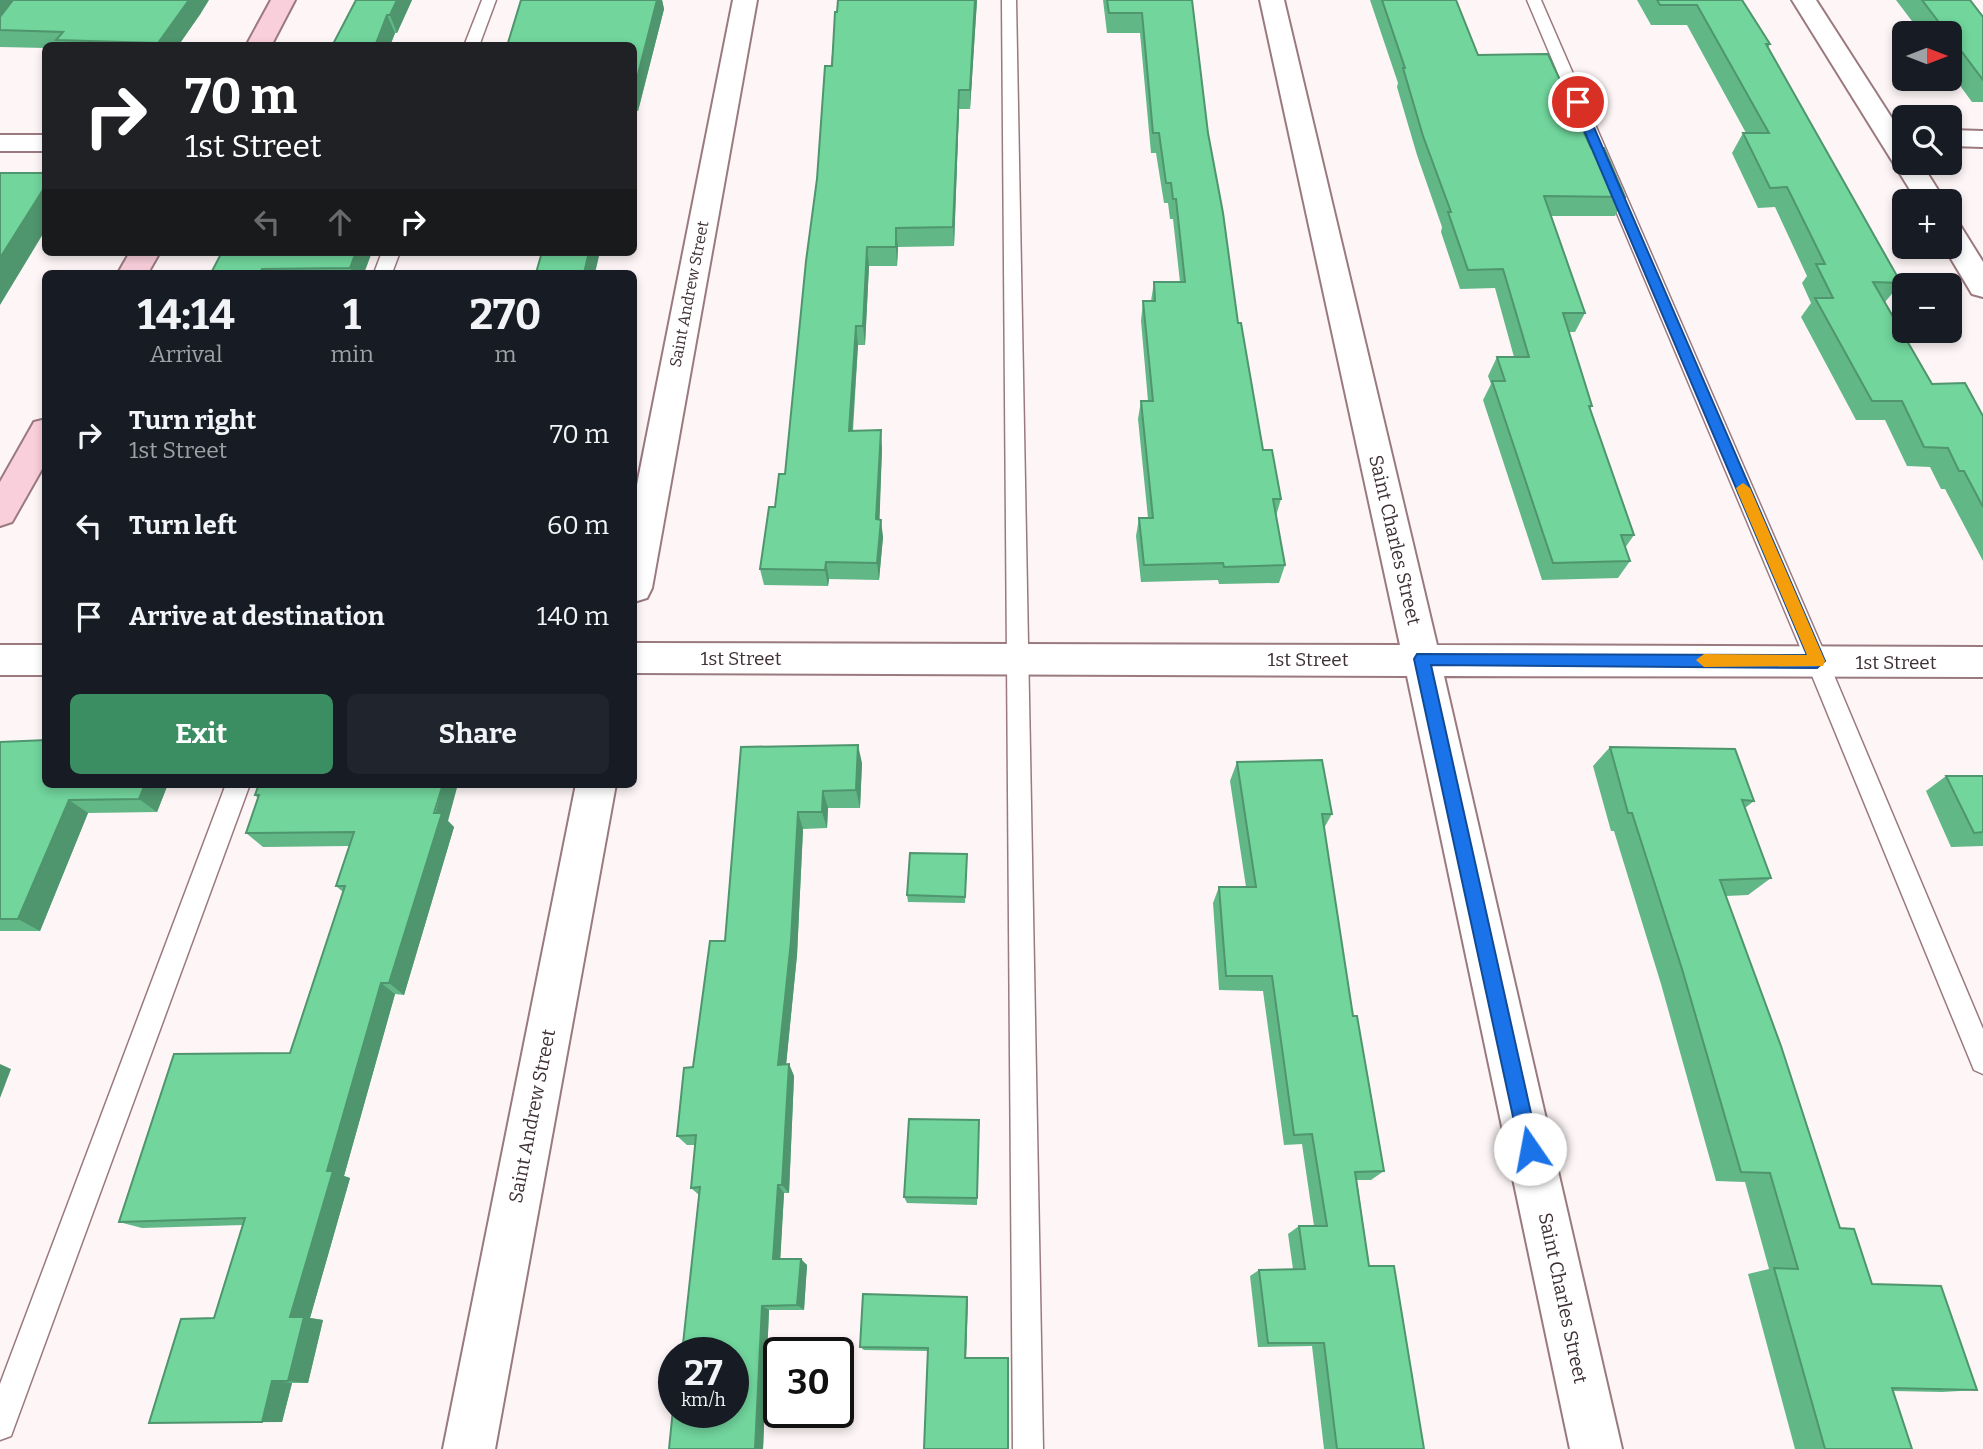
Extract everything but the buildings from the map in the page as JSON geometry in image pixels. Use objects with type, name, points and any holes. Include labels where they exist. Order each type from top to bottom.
[{"type":"main road","points":[[260,42],[282,0]]},
{"type":"main road","points":[[0,513],[42,438]]},
{"type":"street","name":"Saint Andrew Street","points":[[637,572],[745,0]]},
{"type":"street","name":"Saint Charles Street","points":[[1272,0],[1422,659],[1596,1449]]},
{"type":"street","points":[[1804,0],[1892,132]]},
{"type":"street","points":[[1962,138],[1983,139]]},
{"type":"street","points":[[0,143],[42,143]]},
{"type":"street","points":[[1962,252],[1983,287]]},
{"type":"street","name":"1st Street","points":[[637,658],[1983,662]]},
{"type":"street","points":[[0,660],[42,660]]},
{"type":"street","name":"Saint Andrew Street","points":[[469,1449],[595,788]]},
{"type":"lane","points":[[473,42],[489,0]]},
{"type":"lane","points":[[1009,0],[1028,1449]]},
{"type":"lane","points":[[1534,0],[1817,661],[1983,1060]]},
{"type":"lane","points":[[0,1425],[237,788]]},
{"type":"slow traffic","points":[[1704,660],[1817,661],[1743,488]]},
{"type":"route","points":[[1530,1149],[1422,659],[1817,661],[1578,102]]}]
